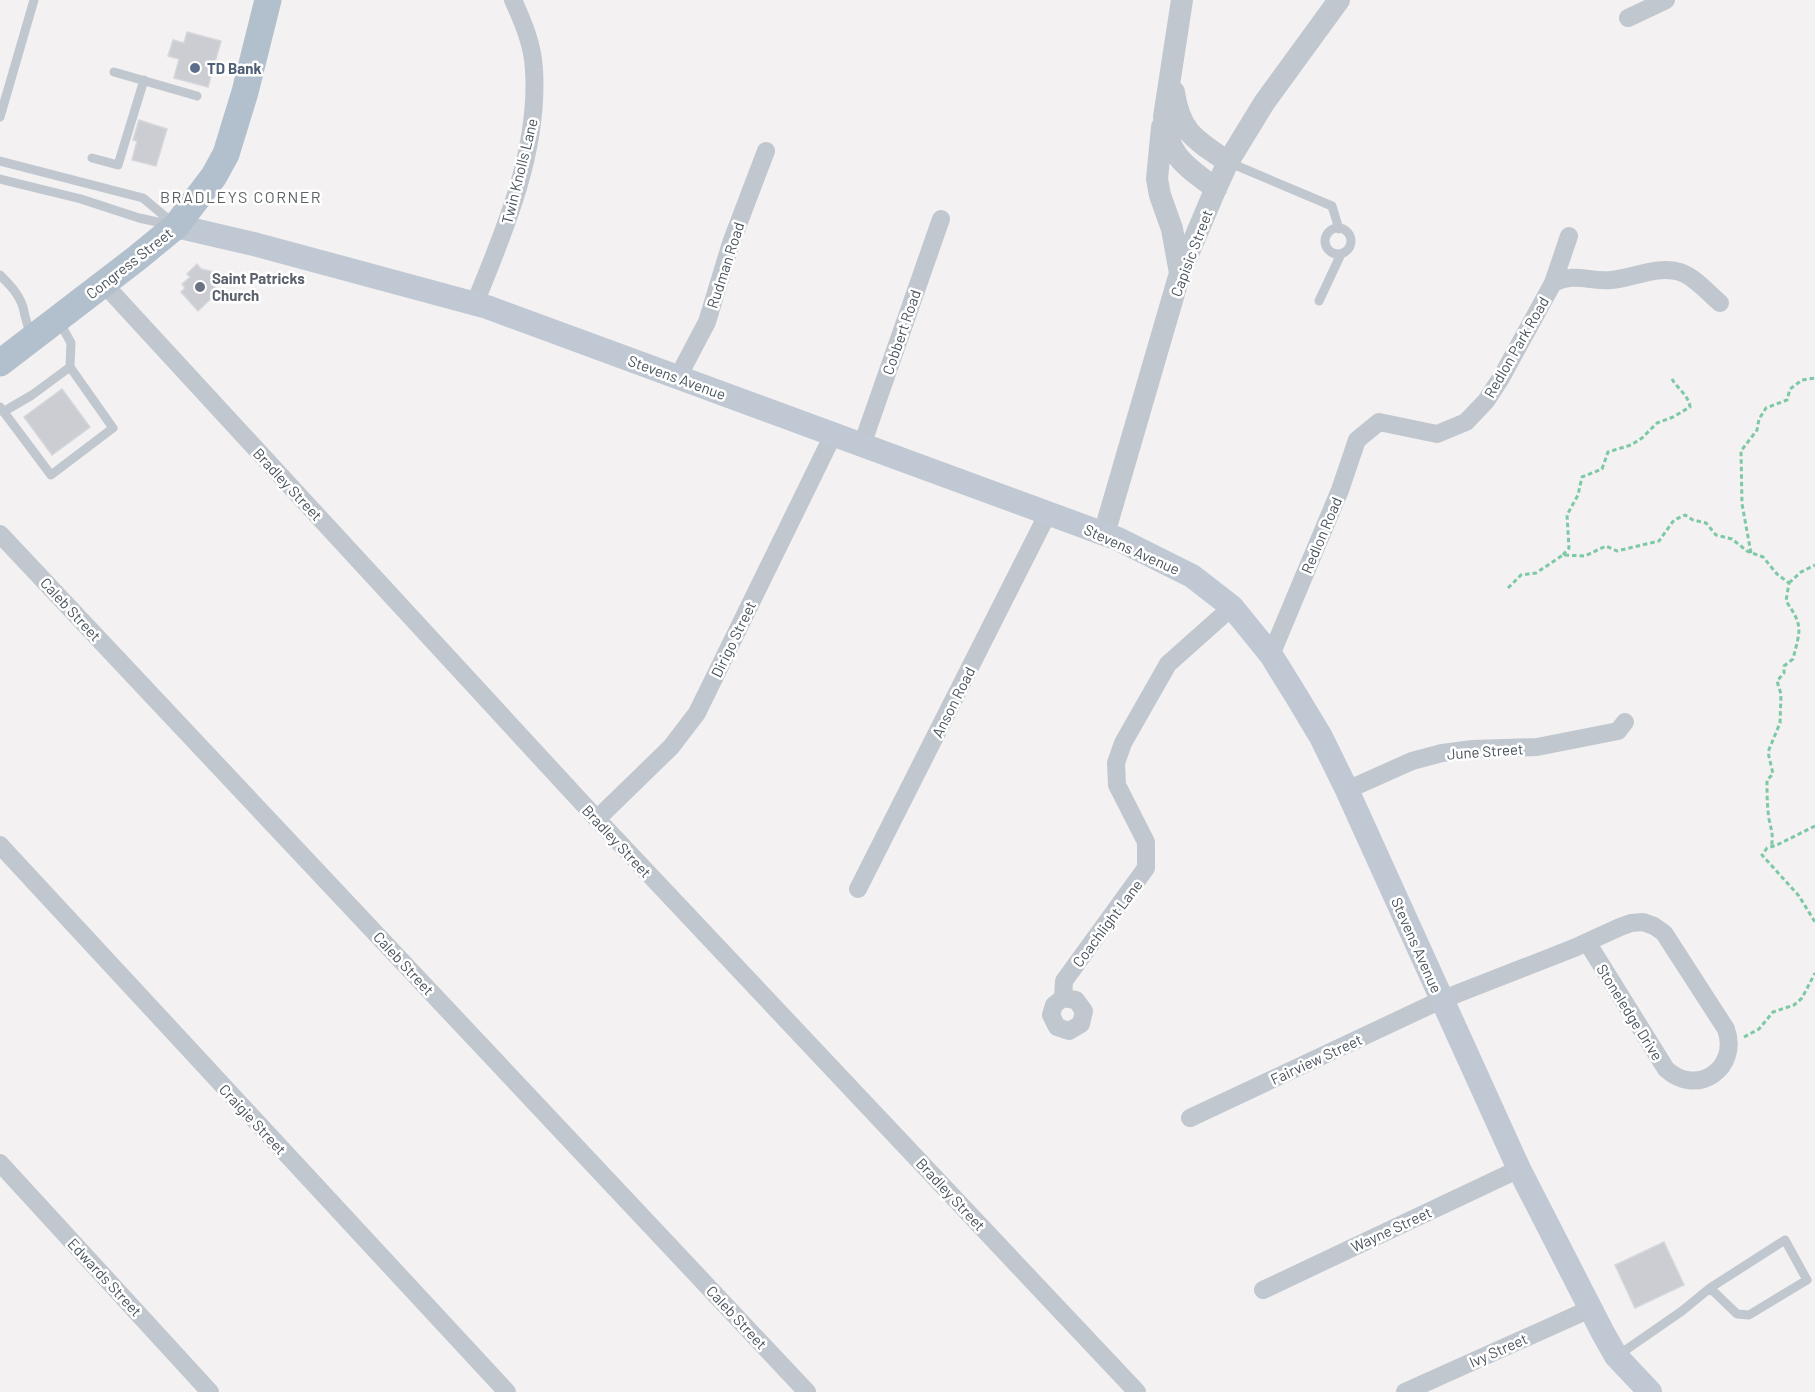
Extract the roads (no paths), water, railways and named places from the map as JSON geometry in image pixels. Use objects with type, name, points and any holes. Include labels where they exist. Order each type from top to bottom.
[{"type":"main road","name":"Congress Street","points":[[0,363],[176,226],[214,176],[226,154],[245,92],[268,0]]},
{"type":"main road","name":"Stevens Avenue","points":[[176,226],[265,247],[475,303],[1047,515],[1104,534],[1143,550],[1192,576],[1232,607],[1270,655],[1321,737],[1519,1169],[1616,1356],[1650,1392]]},
{"type":"street","name":"Twin Knolls Lane","points":[[475,303],[499,246],[520,179],[534,111],[534,68],[529,39],[513,0]]},
{"type":"street","points":[[1180,273],[1172,229],[1157,179],[1159,146],[1182,0]]},
{"type":"street","name":"Capisic Street","points":[[1104,534],[1180,273],[1216,189],[1228,162],[1264,103],[1339,0]]},
{"type":"street","points":[[1628,18],[1666,0]]},
{"type":"street","points":[[1172,70],[1180,120],[1197,141],[1228,162]]},
{"type":"street","points":[[1164,117],[1167,136],[1173,152],[1216,189]]},
{"type":"street","name":"Rudman Road","points":[[678,377],[707,322],[731,243],[766,151]]},
{"type":"street","name":"Cobbert Road","points":[[862,445],[940,219]]},
{"type":"street","name":"Redlon Park Road","points":[[1379,422],[1437,434],[1466,422],[1486,401],[1501,378],[1553,283],[1569,236]]},
{"type":"street","name":"Redlon Park Road","points":[[1553,283],[1567,276],[1602,280],[1662,270],[1688,276],[1720,303]]},
{"type":"street","name":"Bradley Street","points":[[104,284],[597,819],[1137,1392]]},
{"type":"street","name":"Redlon Road","points":[[1270,655],[1340,490],[1357,440],[1379,422]]},
{"type":"street","name":"Dirigo Street","points":[[597,819],[671,747],[697,713],[833,435]]},
{"type":"street","name":"Anson Road","points":[[858,889],[1047,515]]},
{"type":"street","name":"Caleb Street","points":[[0,534],[807,1392]]},
{"type":"street","name":"Coachlight Lane","points":[[1063,998],[1062,984],[1146,868],[1146,842],[1117,785],[1116,763],[1124,743],[1168,664],[1232,607]]},
{"type":"street","name":"June Street","points":[[1347,790],[1412,761],[1442,753],[1473,749],[1548,746],[1618,731],[1625,722]]},
{"type":"street","name":"Craigie Street","points":[[0,845],[507,1392]]},
{"type":"street","name":"Stoneledge Drive","points":[[1631,923],[1648,923],[1660,929],[1668,937],[1723,1023],[1729,1044],[1724,1064],[1710,1077],[1692,1081],[1670,1073],[1662,1064],[1587,942],[1631,923]]},
{"type":"street","points":[[1441,1000],[1587,942]]},
{"type":"street","name":"Fairview Street","points":[[1190,1118],[1441,1000]]},
{"type":"street","name":"Edwards Street","points":[[0,1163],[210,1392]]},
{"type":"street","name":"Wayne Street","points":[[1263,1290],[1519,1169]]},
{"type":"street","name":"Ivy Street","points":[[1405,1392],[1590,1309]]},
{"type":"lane","points":[[0,117],[34,0]]},
{"type":"lane","points":[[114,72],[197,96]]},
{"type":"lane","points":[[92,158],[118,165],[144,80]]},
{"type":"lane","points":[[0,161],[143,198],[176,226]]},
{"type":"lane","points":[[1228,162],[1332,206],[1339,228]]},
{"type":"lane","points":[[0,179],[81,198],[135,217],[176,226]]},
{"type":"lane","points":[[1319,301],[1341,254],[1348,250],[1352,242],[1346,231],[1339,228],[1331,231],[1326,242],[1332,253],[1341,254]]},
{"type":"lane","points":[[0,275],[9,284],[22,306],[24,321],[32,336]]},
{"type":"lane","points":[[57,318],[71,344],[70,367],[113,428],[51,475],[2,410],[32,395],[70,367]]},
{"type":"lane","points":[[1616,1356],[1682,1311],[1710,1288],[1785,1240],[1807,1280],[1749,1315],[1737,1314],[1710,1288]]},
{"type":"place","name":"TD Bank","points":[[195,68]]},
{"type":"place","name":"Saint Patricks Church","points":[[200,287]]},
{"type":"district","name":"BRADLEYS CORNER","points":[[241,196]]}]
